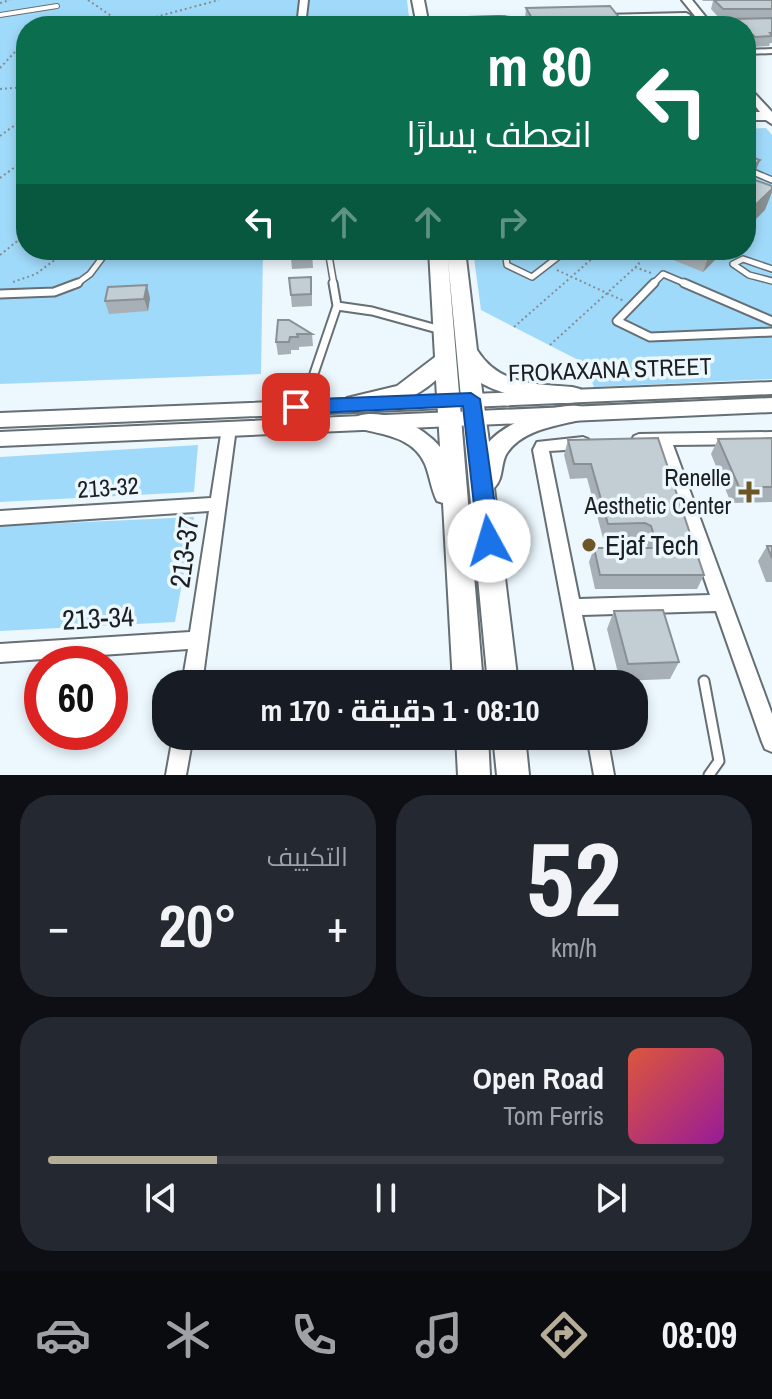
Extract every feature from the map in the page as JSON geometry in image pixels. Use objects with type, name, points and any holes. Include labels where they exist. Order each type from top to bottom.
[{"type":"main road","points":[[674,0],[686,15]]},
{"type":"main road","points":[[687,0],[704,16]]},
{"type":"main road","points":[[756,89],[771,115]]},
{"type":"main road","points":[[756,98],[771,115]]},
{"type":"main road","points":[[439,260],[444,360],[462,408],[486,513],[502,670]]},
{"type":"main road","points":[[457,260],[465,346],[455,517],[467,670]]},
{"type":"main road","points":[[465,346],[474,365],[498,384],[574,404]]},
{"type":"main road","points":[[0,439],[229,428],[360,413],[411,390],[444,360]]},
{"type":"main road","name":"FROKAXANA STREET","points":[[574,404],[772,388]]},
{"type":"main road","points":[[486,513],[489,464],[505,437],[574,404]]},
{"type":"main road","name":"FROKAXANA STREET","points":[[360,413],[574,404],[772,405]]},
{"type":"main road","points":[[0,420],[360,413],[394,426],[423,443],[435,459],[455,517]]},
{"type":"main road","points":[[473,750],[474,775]]},
{"type":"main road","points":[[510,750],[513,775]]},
{"type":"street","points":[[638,16],[686,15]]},
{"type":"street","name":"213-37","points":[[194,670],[229,428]]},
{"type":"street","points":[[584,670],[542,446],[663,439],[772,438]]},
{"type":"street","points":[[663,439],[772,742]]},
{"type":"street","name":"213-32","points":[[0,518],[219,504]]},
{"type":"street","points":[[573,607],[723,603]]},
{"type":"street","name":"213-34","points":[[0,653],[199,640]]},
{"type":"street","points":[[176,775],[180,750]]},
{"type":"street","points":[[600,750],[604,775]]},
{"type":"lane","points":[[0,15],[57,6]]},
{"type":"lane","points":[[0,294],[51,292],[72,287],[86,278],[100,260]]},
{"type":"lane","points":[[305,400],[337,306],[330,260]]},
{"type":"lane","points":[[506,260],[507,265],[532,277],[554,260]]},
{"type":"lane","points":[[741,260],[733,264],[749,275],[772,281]]},
{"type":"lane","points":[[746,260],[772,269]]},
{"type":"lane","points":[[772,321],[663,274],[617,321],[650,337],[772,332]]},
{"type":"lane","points":[[337,306],[372,311],[443,331]]},
{"type":"lane","points":[[704,681],[719,761],[709,775]]},
{"type":"path","points":[[0,3],[10,0]]},
{"type":"path","points":[[88,0],[110,16]]},
{"type":"path","points":[[160,16],[219,0]]},
{"type":"path","points":[[0,68],[16,51]]},
{"type":"path","points":[[0,255],[16,242]]},
{"type":"path","points":[[11,283],[36,274],[55,260]]},
{"type":"path","points":[[514,327],[590,260]]},
{"type":"path","points":[[550,345],[635,267],[638,260]]},
{"type":"path","points":[[548,265],[632,305]]},
{"type":"path","points":[[635,267],[659,277]]},
{"type":"shaded area","points":[[0,0],[407,0],[409,16],[16,16],[16,260],[263,260],[261,374],[0,384]]},
{"type":"shaded area","points":[[756,128],[766,128],[772,135],[772,379],[594,387],[586,364],[481,310],[474,260],[756,260]]},
{"type":"shaded area","points":[[198,445],[194,492],[0,502],[0,457]]},
{"type":"shaded area","points":[[194,517],[175,622],[0,631],[0,526]]},
{"type":"building","points":[[714,0],[772,0],[772,9],[723,9]]},
{"type":"building","points":[[610,6],[618,16],[531,16],[526,8]]},
{"type":"building","points":[[756,18],[772,18],[772,36],[756,37]]},
{"type":"building","points":[[756,180],[772,186],[756,204]]},
{"type":"building","points":[[311,277],[311,294],[291,295],[289,278]]},
{"type":"building","points":[[147,285],[144,299],[105,301],[108,287]]},
{"type":"building","points":[[278,320],[289,320],[312,334],[297,334],[298,337],[290,337],[289,342],[276,342]]},
{"type":"building","points":[[658,438],[704,575],[600,575],[594,548],[658,548],[651,526],[645,523],[608,524],[591,464],[574,464],[568,440]]},
{"type":"building","points":[[772,438],[772,487],[739,487],[718,439]]},
{"type":"building","points":[[663,610],[679,662],[628,664],[614,611]]},
{"type":"place","name":"Renelle Aesthetic Center","points":[[749,492]]},
{"type":"place","name":"Ejaf Tech","points":[[589,545]]},
{"type":"route","points":[[296,407],[471,399],[489,541]]}]
